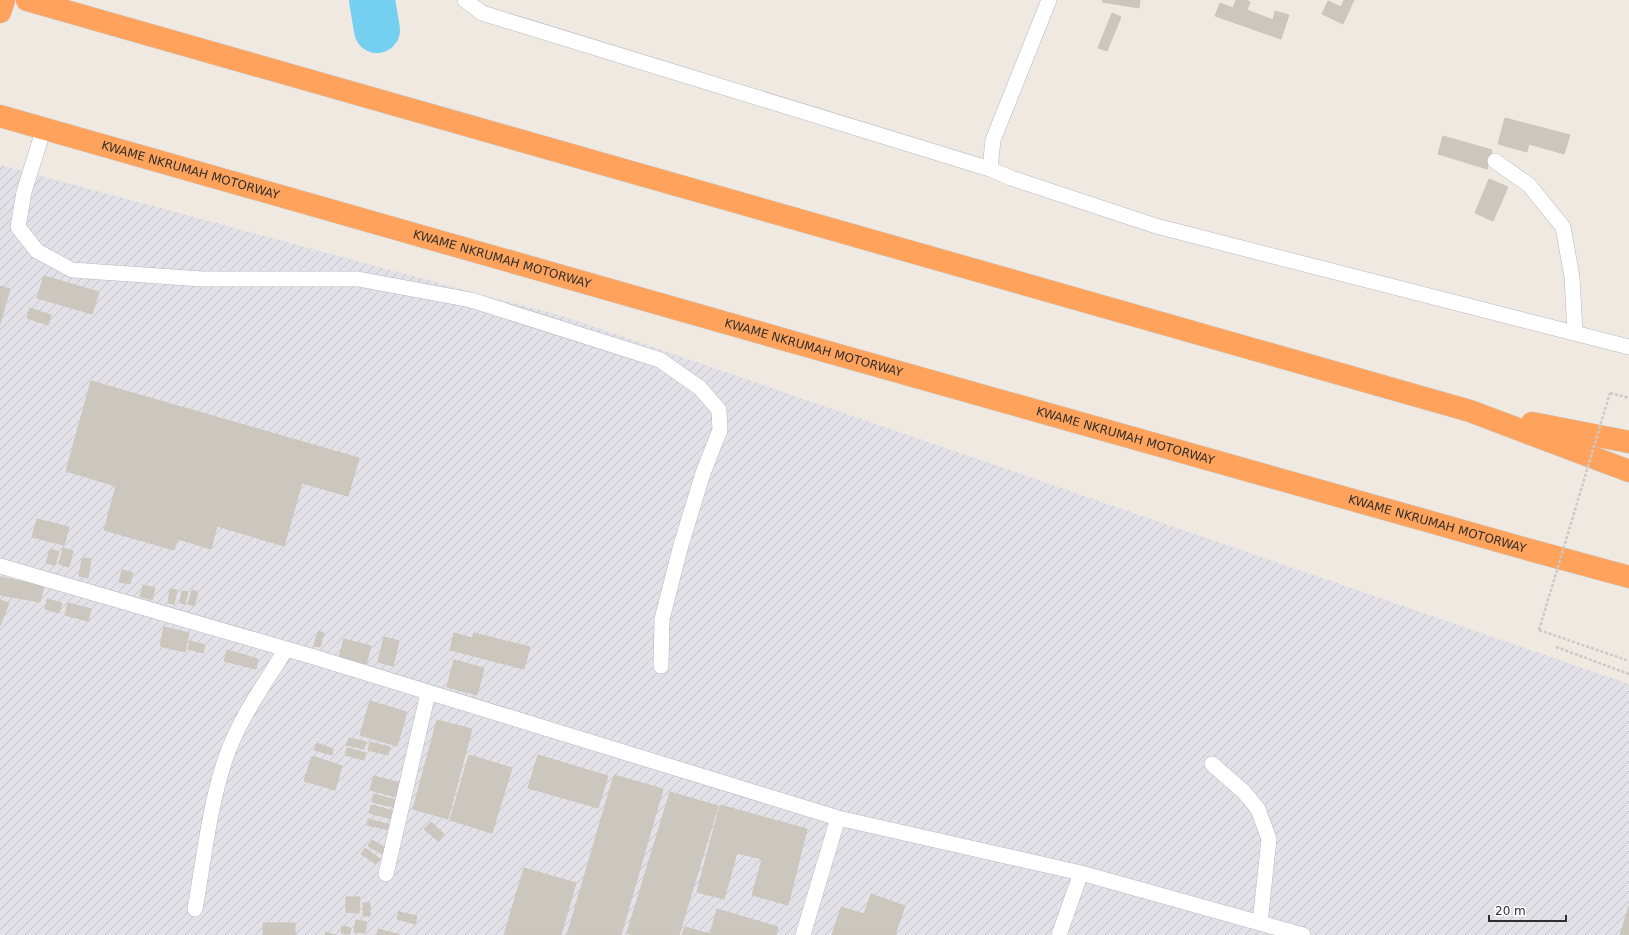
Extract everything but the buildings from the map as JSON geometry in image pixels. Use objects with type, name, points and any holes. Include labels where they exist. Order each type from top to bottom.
[{"type":"highway","points":[[0,12],[4,0]]},
{"type":"highway","points":[[27,0],[1470,411],[1629,471]]},
{"type":"highway","name":"KWAME NKRUMAH MOTORWAY","points":[[0,116],[821,350],[1629,577]]},
{"type":"highway","points":[[1470,411],[1629,442]]},
{"type":"highway","points":[[1523,548],[1629,592]]},
{"type":"lane","points":[[465,0],[482,13],[990,169],[1011,178],[1156,226],[1629,347]]},
{"type":"lane","points":[[990,169],[993,140],[1049,0]]},
{"type":"lane","points":[[44,128],[24,192],[18,227],[36,251],[72,270],[202,280],[358,279],[471,300],[660,360],[700,388],[720,410],[720,430],[703,473],[681,545],[662,619],[661,666]]},
{"type":"lane","points":[[1495,162],[1528,185],[1563,227],[1572,277],[1575,333]]},
{"type":"lane","points":[[0,566],[286,649],[838,818],[1081,873],[1303,935]]},
{"type":"lane","points":[[195,909],[213,801],[225,760],[234,737],[249,709],[286,649]]},
{"type":"lane","points":[[386,874],[428,692]]},
{"type":"lane","points":[[1212,764],[1244,792],[1258,809],[1269,839],[1260,923]]},
{"type":"lane","points":[[803,935],[838,818]]},
{"type":"lane","points":[[1059,935],[1081,873]]},
{"type":"path","points":[[1629,398],[1610,393],[1539,630],[1629,661]]},
{"type":"path","points":[[1556,647],[1629,674]]},
{"type":"shaded area","points":[[0,165],[569,318],[1629,684],[1629,935],[0,935]]},
{"type":"waterway","points":[[372,0],[377,30]]}]
